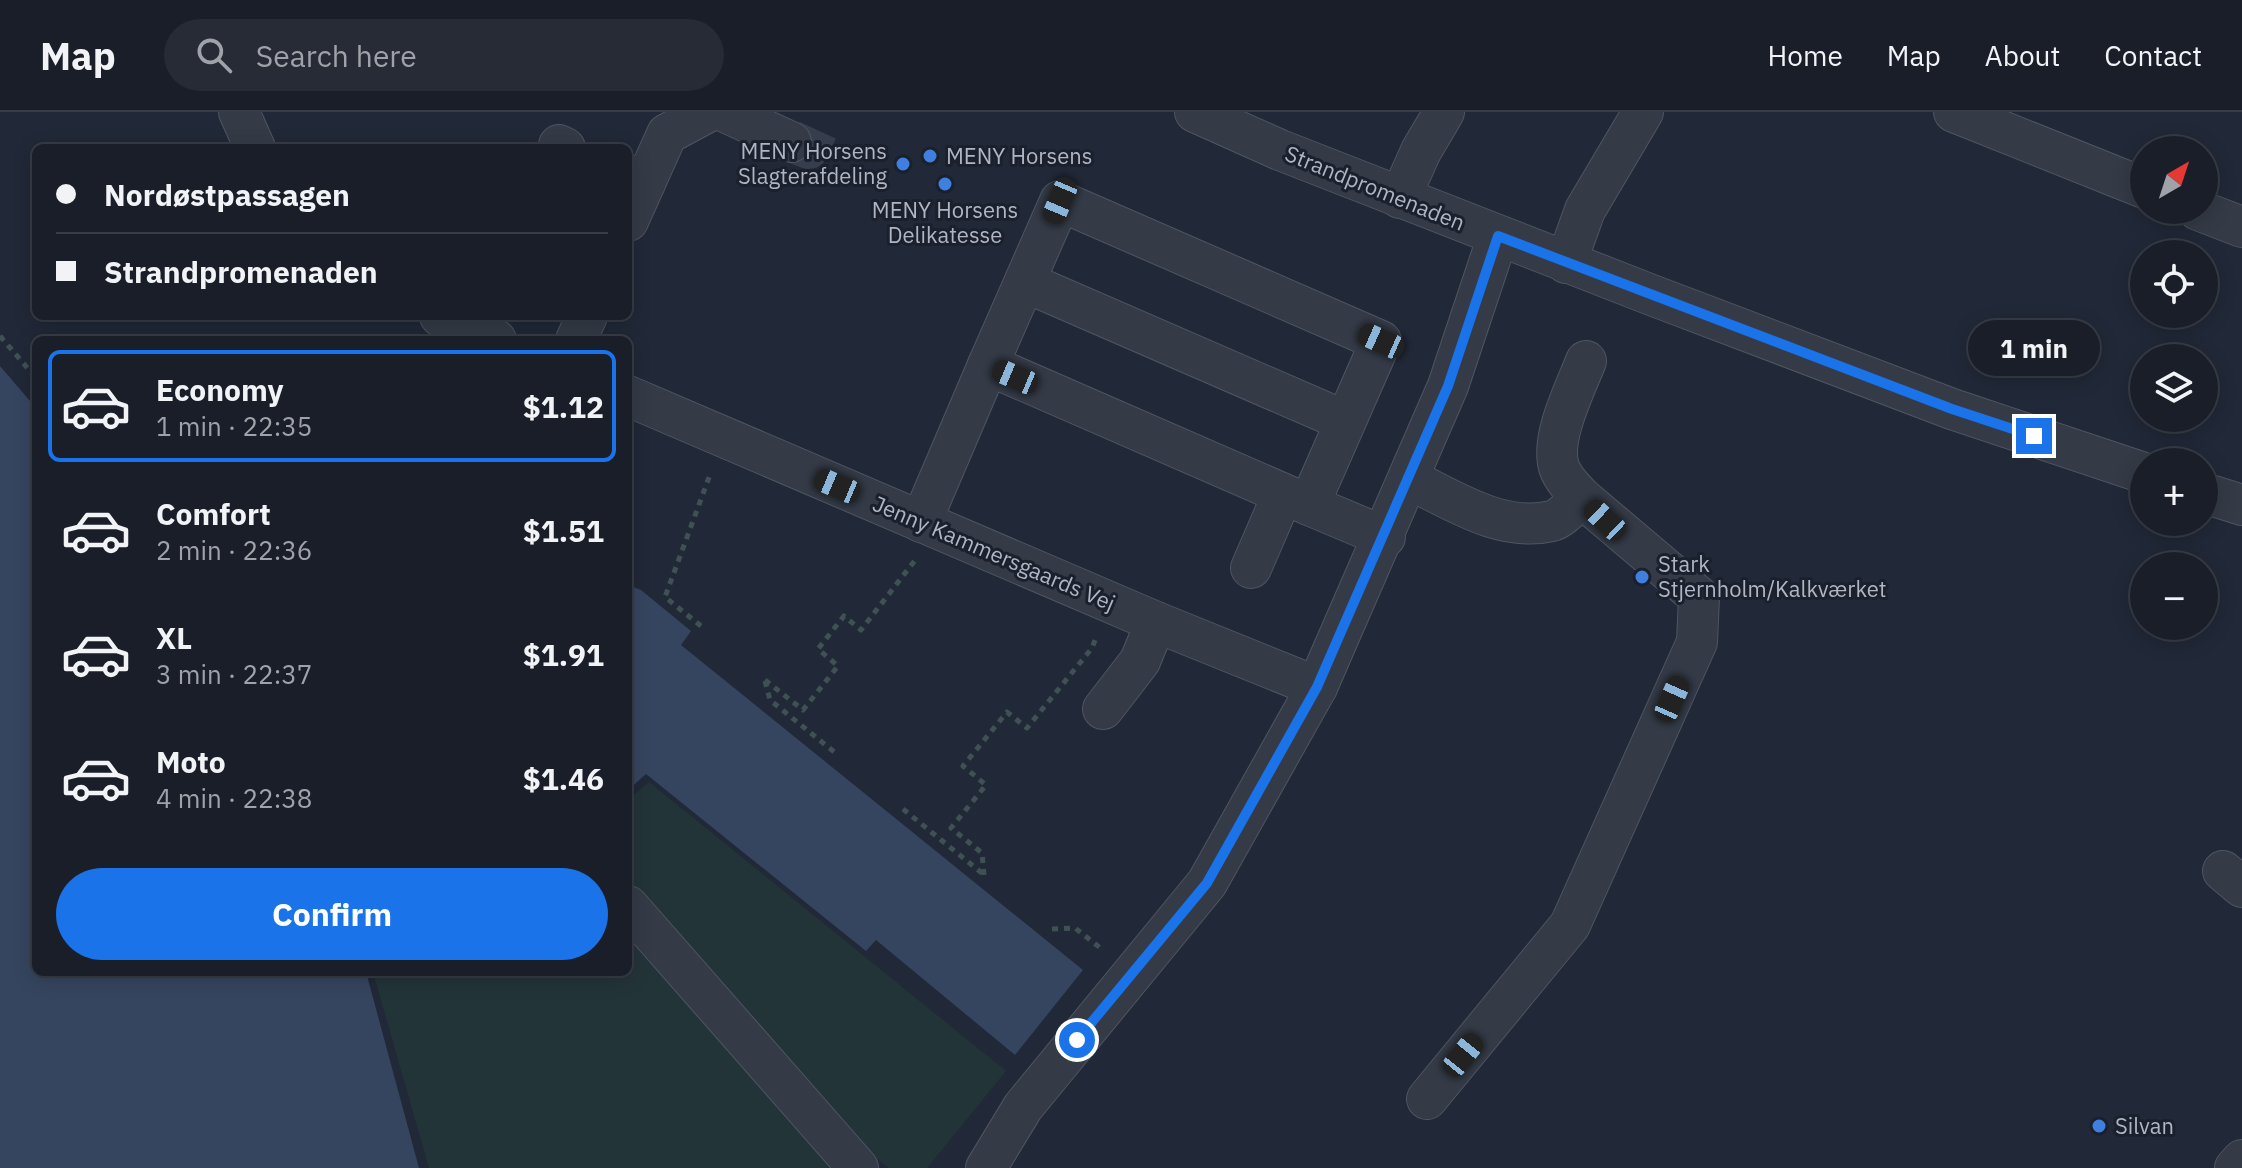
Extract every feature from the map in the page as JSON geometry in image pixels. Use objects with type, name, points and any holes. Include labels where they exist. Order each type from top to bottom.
[{"type":"street","points":[[239,112],[253,144]]},
{"type":"street","points":[[632,200],[636,179],[667,134],[708,112]]},
{"type":"street","points":[[725,112],[791,142]]},
{"type":"street","name":"Strandpromenaden","points":[[1195,112],[1280,150],[1566,263],[1952,409],[2130,468]]},
{"type":"street","points":[[1400,198],[1421,151],[1444,112]]},
{"type":"street","points":[[1566,263],[1585,210],[1643,112]]},
{"type":"street","points":[[1954,112],[2130,182]]},
{"type":"street","points":[[921,522],[1060,201],[1381,341],[1345,421],[1251,568]]},
{"type":"street","points":[[2218,218],[2242,227]]},
{"type":"street","points":[[986,1168],[1023,1107],[1207,883],[1317,687],[1385,537],[1448,386],[1498,236]]},
{"type":"street","points":[[1025,282],[1345,421]]},
{"type":"street","points":[[449,320],[487,336]]},
{"type":"street","points":[[1427,1099],[1570,925],[1697,642],[1699,597],[1582,498],[1559,469],[1557,453],[1564,416],[1586,361]]},
{"type":"street","points":[[988,365],[1385,537]]},
{"type":"street","name":"Jenny Kammersgaards Vej","points":[[632,398],[1156,622],[1317,687]]},
{"type":"street","points":[[1409,479],[1509,524],[1555,520],[1582,498]]},
{"type":"street","points":[[2218,497],[2242,505]]},
{"type":"street","points":[[1103,709],[1140,661],[1156,622]]},
{"type":"street","points":[[632,911],[858,1168]]},
{"type":"street","points":[[2235,1168],[2242,1160]]},
{"type":"path","points":[[0,336],[32,373]]},
{"type":"path","points":[[701,626],[665,597],[724,437]]},
{"type":"path","points":[[838,755],[770,700],[765,680],[803,710],[838,666],[818,649],[844,616],[861,630],[914,565]]},
{"type":"path","points":[[903,809],[984,875],[982,853],[951,828],[986,785],[963,766],[1007,712],[1027,728],[1092,648]]},
{"type":"path","points":[[1052,929],[1075,928],[1094,943]]},
{"type":"shaded area","points":[[649,782],[1006,1071],[927,1168],[889,1168],[855,1141],[828,1168],[429,1168],[374,976],[632,976],[632,797]]},
{"type":"water","points":[[0,366],[32,403],[32,976],[367,976],[419,1168],[0,1168]]},
{"type":"water","points":[[632,587],[641,590],[691,631],[681,645],[1083,970],[1015,1055],[876,940],[866,951],[646,774],[632,786]]},
{"type":"tunnel","points":[[791,142],[809,149],[826,112]]},
{"type":"place","name":"MENY Horsens","points":[[930,156]]},
{"type":"place","name":"MENY Horsens Slagterafdeling","points":[[903,164]]},
{"type":"place","name":"MENY Horsens Delikatesse","points":[[945,184]]},
{"type":"place","name":"Stark Stjernholm/Kalkværket","points":[[1642,577]]},
{"type":"place","name":"Silvan","points":[[2099,1126]]},
{"type":"route","points":[[1077,1040],[1207,883],[1317,687],[1385,537],[1448,386],[1498,236],[1952,409],[2034,436]]}]
